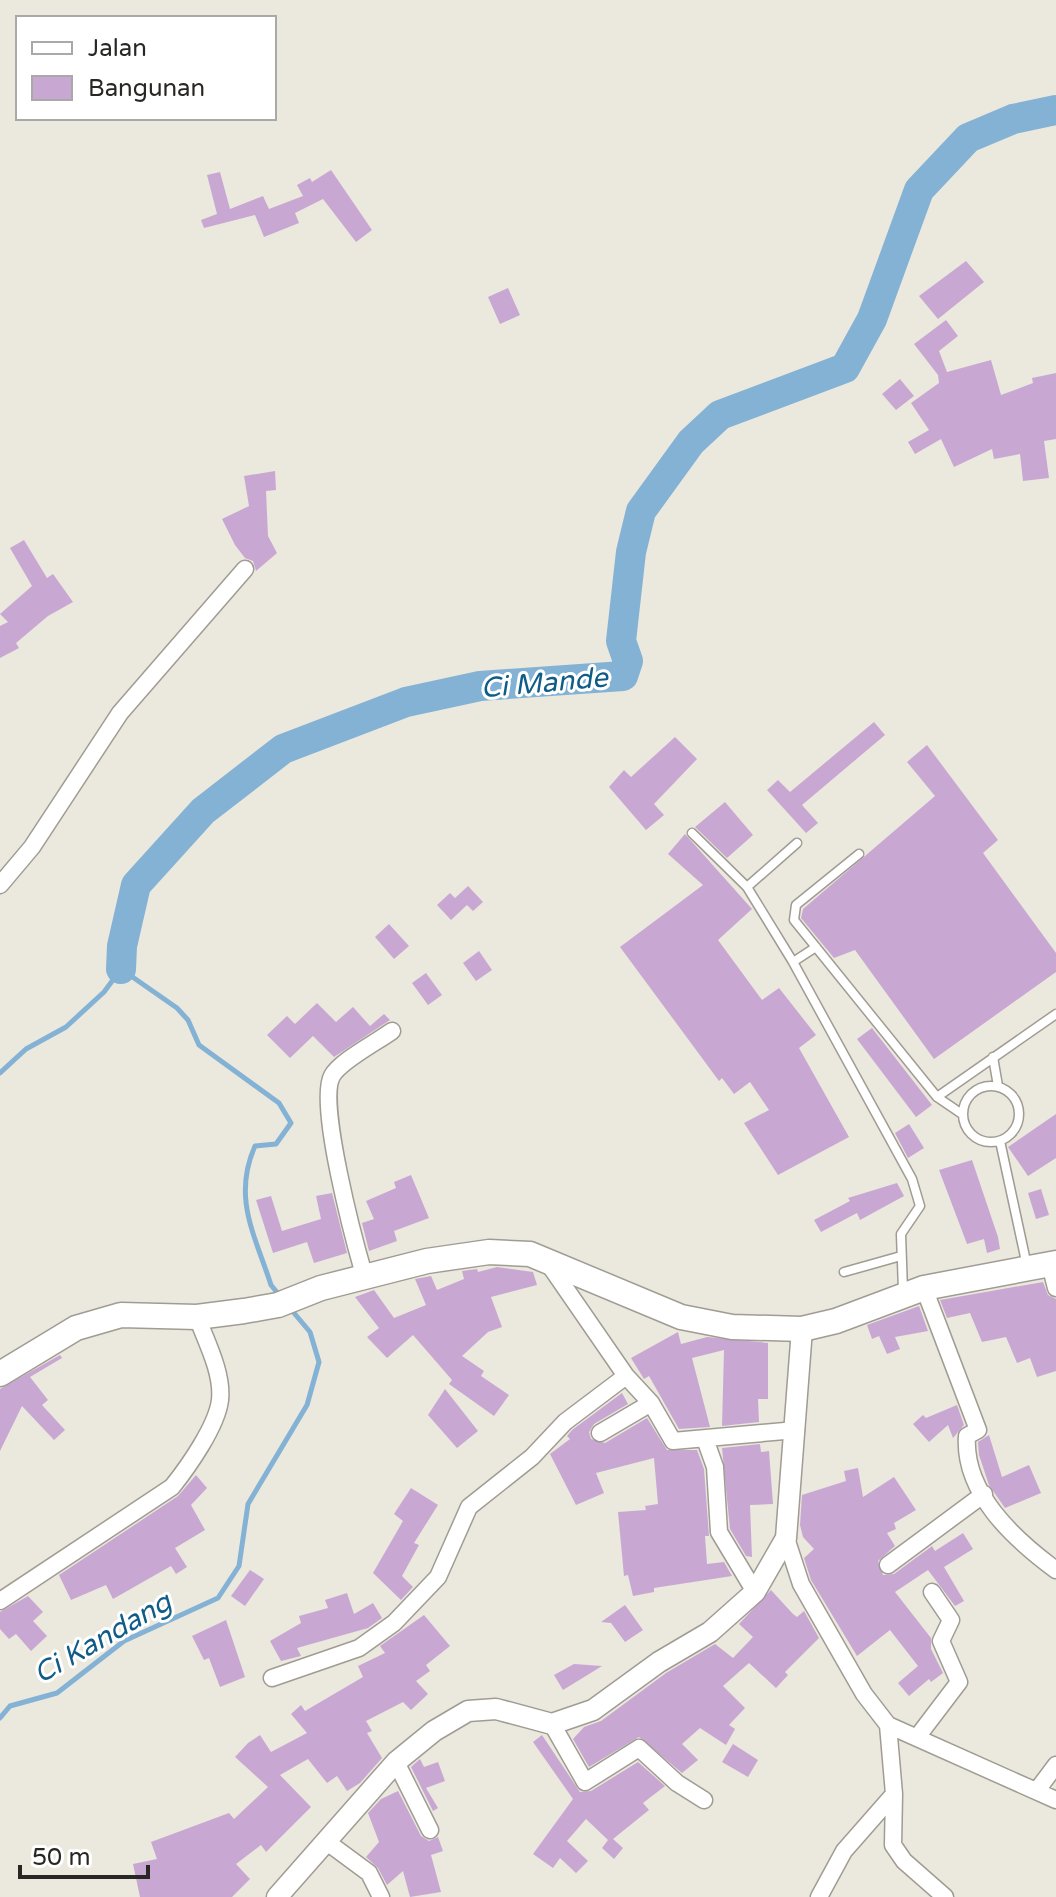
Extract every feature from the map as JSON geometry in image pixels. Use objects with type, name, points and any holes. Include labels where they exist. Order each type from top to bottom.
[{"type":"main road","points":[[0,1374],[76,1328],[121,1315],[197,1317],[278,1305],[312,1292],[427,1261],[489,1252],[519,1252],[681,1317],[732,1327],[802,1329],[836,1321],[913,1292],[1047,1270]]},
{"type":"street","points":[[0,885],[32,847],[120,713],[245,569]]},
{"type":"street","points":[[365,1278],[346,1213],[329,1087],[340,1066],[392,1031]]},
{"type":"street","points":[[547,1261],[626,1376],[651,1403],[673,1441],[796,1430]]},
{"type":"street","points":[[913,1292],[978,1430],[967,1436],[965,1457],[969,1472],[1000,1520],[1022,1545],[1056,1570]]},
{"type":"street","points":[[0,1601],[172,1487],[188,1466],[220,1401],[212,1356],[197,1317]]},
{"type":"street","points":[[802,1329],[786,1538],[801,1584],[864,1694],[888,1725],[1038,1789],[1056,1800]]},
{"type":"street","points":[[272,1678],[359,1648],[394,1623],[438,1577],[469,1507],[532,1457],[565,1422],[626,1376]]},
{"type":"street","points":[[600,1433],[651,1403]]},
{"type":"street","points":[[705,1439],[715,1467],[719,1532],[755,1592]]},
{"type":"street","points":[[888,1565],[984,1494]]},
{"type":"street","points":[[277,1897],[396,1762],[434,1731],[468,1711],[496,1709],[542,1722],[593,1710],[659,1662],[710,1632],[755,1592],[786,1538]]},
{"type":"street","points":[[918,1736],[959,1682],[941,1641],[951,1620],[932,1592]]},
{"type":"street","points":[[542,1722],[585,1782],[639,1748],[677,1783],[704,1800]]},
{"type":"street","points":[[888,1725],[894,1794],[893,1845],[904,1861],[945,1897]]},
{"type":"street","points":[[396,1762],[430,1830]]},
{"type":"street","points":[[1038,1789],[1056,1765]]},
{"type":"street","points":[[819,1897],[844,1851],[894,1794]]},
{"type":"street","points":[[327,1842],[369,1873],[381,1897]]},
{"type":"lane","points":[[692,833],[747,887],[793,962],[912,1179],[920,1206],[902,1230],[901,1256],[913,1292]]},
{"type":"lane","points":[[747,887],[797,843]]},
{"type":"lane","points":[[859,854],[793,912],[794,920],[937,1097],[962,1114]]},
{"type":"lane","points":[[793,962],[816,947]]},
{"type":"lane","points":[[937,1097],[1056,1014]]},
{"type":"lane","points":[[993,1057],[998,1086]]},
{"type":"lane","points":[[998,1086],[1012,1094],[1019,1109],[1013,1131],[1000,1141],[977,1138],[966,1126],[962,1114],[965,1103],[975,1090],[998,1086]]},
{"type":"lane","points":[[1000,1141],[1047,1270]]},
{"type":"lane","points":[[844,1272],[901,1256]]},
{"type":"building","points":[[331,170],[372,230],[356,242],[323,199],[295,213],[299,223],[264,237],[255,215],[204,228],[201,220],[217,214],[207,175],[220,172],[230,209],[263,196],[269,209],[303,196],[297,185],[310,178],[312,182]]},
{"type":"building","points":[[966,261],[984,282],[938,319],[919,296]]},
{"type":"building","points":[[508,288],[520,315],[500,324],[488,297]]},
{"type":"building","points":[[946,320],[958,336],[939,351],[947,372],[991,360],[1001,395],[1033,383],[1032,378],[1056,373],[1056,439],[1044,441],[1049,478],[1023,481],[1020,454],[994,459],[992,449],[954,467],[941,439],[915,454],[908,442],[929,430],[911,403],[939,383],[938,375],[914,344]]},
{"type":"building","points":[[900,379],[914,396],[896,410],[882,394]]},
{"type":"building","points":[[275,471],[276,490],[266,491],[268,536],[277,553],[256,571],[253,561],[245,558],[235,545],[222,519],[249,506],[244,476]]},
{"type":"building","points":[[24,540],[47,578],[53,574],[73,602],[48,616],[16,643],[19,648],[0,658],[0,626],[8,622],[0,614],[32,586],[10,548]]},
{"type":"building","points":[[874,722],[885,735],[802,805],[818,823],[806,833],[767,790],[778,780],[790,792]]},
{"type":"building","points":[[675,737],[697,759],[654,804],[664,815],[646,830],[609,787],[624,770],[631,777]]},
{"type":"building","points":[[927,745],[998,840],[983,853],[1056,953],[1056,972],[934,1059],[855,950],[834,958],[801,918],[803,909],[935,796],[907,762]]},
{"type":"building","points":[[725,802],[753,835],[727,858],[695,827]]},
{"type":"building","points":[[685,834],[752,909],[718,940],[762,1000],[779,988],[816,1035],[799,1048],[849,1137],[778,1175],[744,1123],[769,1110],[750,1082],[734,1094],[722,1078],[719,1081],[620,947],[703,885],[668,854]]},
{"type":"building","points":[[468,886],[483,902],[473,911],[467,905],[451,920],[437,905],[450,893],[455,898]]},
{"type":"building","points":[[389,924],[409,946],[394,959],[375,937]]},
{"type":"building","points":[[479,951],[492,970],[476,981],[463,963]]},
{"type":"building","points":[[426,973],[442,995],[428,1005],[412,983]]},
{"type":"building","points":[[317,1003],[336,1022],[353,1007],[370,1026],[384,1014],[390,1020],[334,1057],[313,1036],[290,1058],[267,1035],[287,1016],[295,1024]]},
{"type":"building","points":[[872,1028],[932,1105],[916,1117],[857,1039]]},
{"type":"building","points":[[1056,1114],[1056,1158],[1028,1176],[1008,1147]]},
{"type":"building","points":[[909,1124],[924,1148],[908,1158],[895,1133]]},
{"type":"building","points":[[972,1160],[1000,1249],[987,1253],[984,1239],[967,1244],[939,1170]]},
{"type":"building","points":[[411,1175],[429,1218],[394,1231],[397,1241],[369,1251],[362,1223],[374,1219],[366,1201],[396,1188],[394,1182]]},
{"type":"building","points":[[897,1183],[904,1196],[860,1220],[857,1213],[821,1232],[814,1220],[850,1201],[848,1198]]},
{"type":"building","points":[[1041,1189],[1049,1215],[1036,1219],[1028,1193]]},
{"type":"building","points":[[332,1193],[347,1253],[314,1263],[307,1242],[273,1253],[256,1200],[271,1196],[282,1231],[321,1219],[316,1196]]},
{"type":"building","points":[[497,1267],[533,1272],[537,1285],[491,1297],[502,1327],[488,1332],[462,1356],[484,1371],[481,1376],[509,1395],[494,1416],[449,1384],[452,1380],[413,1335],[387,1358],[367,1337],[379,1328],[355,1297],[374,1290],[394,1318],[426,1305],[415,1279],[431,1276],[437,1290],[464,1279],[462,1271],[477,1269],[478,1272]]},
{"type":"building","points":[[1043,1282],[1048,1295],[1056,1299],[1056,1371],[1037,1377],[1030,1358],[1017,1363],[1006,1337],[982,1342],[970,1313],[947,1318],[940,1300]]},
{"type":"building","points":[[919,1306],[928,1331],[895,1337],[900,1349],[887,1354],[879,1336],[872,1339],[867,1325]]},
{"type":"building","points":[[678,1332],[681,1344],[707,1337],[768,1343],[768,1399],[758,1399],[759,1422],[722,1426],[724,1350],[692,1358],[710,1427],[679,1429],[649,1376],[644,1379],[631,1358]]},
{"type":"building","points":[[60,1355],[62,1358],[30,1377],[48,1400],[42,1405],[65,1430],[54,1440],[22,1406],[0,1451],[0,1389]]},
{"type":"building","points":[[445,1389],[478,1431],[457,1448],[428,1415]]},
{"type":"building","points":[[622,1393],[628,1404],[594,1424],[589,1432],[591,1439],[605,1443],[647,1418],[667,1450],[697,1450],[704,1469],[709,1536],[705,1536],[707,1564],[724,1562],[732,1576],[654,1588],[654,1592],[633,1596],[628,1575],[624,1576],[618,1512],[646,1510],[645,1506],[658,1504],[654,1458],[596,1473],[604,1493],[576,1505],[550,1454],[570,1439],[567,1436],[572,1430]]},
{"type":"building","points":[[957,1405],[964,1425],[953,1438],[948,1425],[929,1442],[913,1424],[923,1415],[926,1418]]},
{"type":"building","points":[[989,1435],[1002,1477],[1029,1465],[1041,1493],[1005,1508],[989,1485],[979,1455],[978,1442]]},
{"type":"building","points":[[760,1444],[761,1452],[769,1451],[773,1504],[750,1505],[752,1557],[746,1556],[730,1529],[722,1448]]},
{"type":"building","points":[[858,1468],[863,1497],[894,1477],[916,1510],[894,1523],[896,1529],[887,1533],[895,1546],[878,1561],[883,1575],[894,1574],[932,1546],[935,1551],[963,1533],[973,1549],[944,1567],[964,1601],[955,1606],[928,1570],[895,1592],[931,1638],[931,1649],[943,1673],[931,1682],[929,1679],[909,1696],[898,1683],[918,1666],[890,1630],[857,1656],[811,1580],[804,1558],[814,1549],[803,1537],[800,1525],[802,1495],[846,1481],[844,1471]]},
{"type":"building","points":[[196,1475],[207,1488],[191,1505],[205,1530],[175,1548],[187,1567],[176,1574],[171,1566],[113,1599],[106,1585],[71,1600],[59,1575],[178,1496]]},
{"type":"building","points":[[411,1488],[438,1505],[414,1543],[419,1545],[402,1576],[413,1587],[401,1600],[373,1573],[403,1521],[394,1514]]},
{"type":"building","points":[[250,1570],[264,1579],[245,1606],[231,1596]]},
{"type":"building","points":[[771,1590],[797,1617],[804,1611],[819,1638],[785,1672],[788,1675],[776,1688],[749,1663],[723,1686],[745,1708],[729,1725],[735,1729],[726,1745],[700,1728],[682,1744],[698,1760],[682,1773],[639,1737],[589,1767],[573,1739],[584,1727],[601,1721],[666,1673],[715,1644],[733,1658],[753,1637],[739,1624]]},
{"type":"building","points":[[347,1593],[354,1614],[373,1603],[382,1618],[368,1628],[297,1648],[301,1656],[281,1661],[270,1641],[301,1623],[299,1616],[328,1608],[325,1600]]},
{"type":"building","points":[[28,1596],[43,1612],[33,1621],[47,1636],[31,1651],[16,1634],[9,1639],[0,1629],[0,1612]]},
{"type":"building","points":[[625,1605],[643,1630],[625,1642],[611,1623],[601,1622]]},
{"type":"building","points":[[424,1615],[450,1646],[426,1665],[430,1671],[416,1681],[428,1694],[411,1710],[403,1702],[366,1721],[372,1731],[367,1733],[382,1758],[360,1783],[347,1791],[337,1776],[327,1783],[308,1759],[280,1775],[311,1807],[266,1852],[261,1845],[236,1864],[250,1879],[232,1897],[140,1897],[133,1864],[157,1859],[151,1842],[229,1813],[234,1819],[268,1787],[235,1757],[248,1743],[260,1735],[271,1752],[307,1733],[291,1714],[301,1705],[305,1711],[363,1677],[358,1666],[385,1653],[380,1646]]},
{"type":"building","points":[[226,1620],[245,1677],[220,1687],[209,1658],[204,1660],[192,1636]]},
{"type":"building","points":[[574,1664],[602,1666],[563,1690],[554,1675]]},
{"type":"building","points":[[542,1735],[580,1792],[591,1791],[638,1762],[665,1786],[643,1803],[649,1810],[613,1839],[623,1848],[614,1859],[602,1848],[608,1840],[586,1819],[567,1841],[588,1861],[576,1873],[560,1858],[553,1868],[533,1854],[573,1799],[533,1742]]},
{"type":"building","points":[[733,1744],[758,1760],[748,1777],[722,1762]]},
{"type":"building","points":[[420,1759],[424,1767],[438,1762],[445,1781],[426,1788],[438,1808],[433,1811],[411,1767]]},
{"type":"building","points":[[398,1791],[421,1836],[429,1841],[438,1837],[443,1851],[431,1855],[441,1892],[410,1897],[403,1871],[387,1885],[378,1868],[366,1857],[379,1842],[368,1813],[381,1799]]},
{"type":"waterway","name":"Ci Mande","points":[[121,969],[122,946],[136,885],[203,811],[283,749],[406,702],[480,686],[623,676],[628,661],[621,641],[631,552],[641,511],[691,442],[720,415],[845,368],[872,319],[919,190],[968,138],[1013,119],[1056,110]]},
{"type":"waterway","name":"Ci Kandang","points":[[0,1073],[26,1049],[66,1027],[104,992],[121,969],[177,1008],[188,1020],[199,1045],[279,1103],[291,1123],[276,1144],[255,1146],[246,1183],[248,1216],[253,1233],[271,1285],[280,1296]]},
{"type":"waterway","name":"Ci Kandang","points":[[0,1718],[10,1706],[57,1693],[124,1641],[218,1598],[239,1566],[248,1504],[307,1405],[319,1362],[310,1332],[289,1307]]}]
